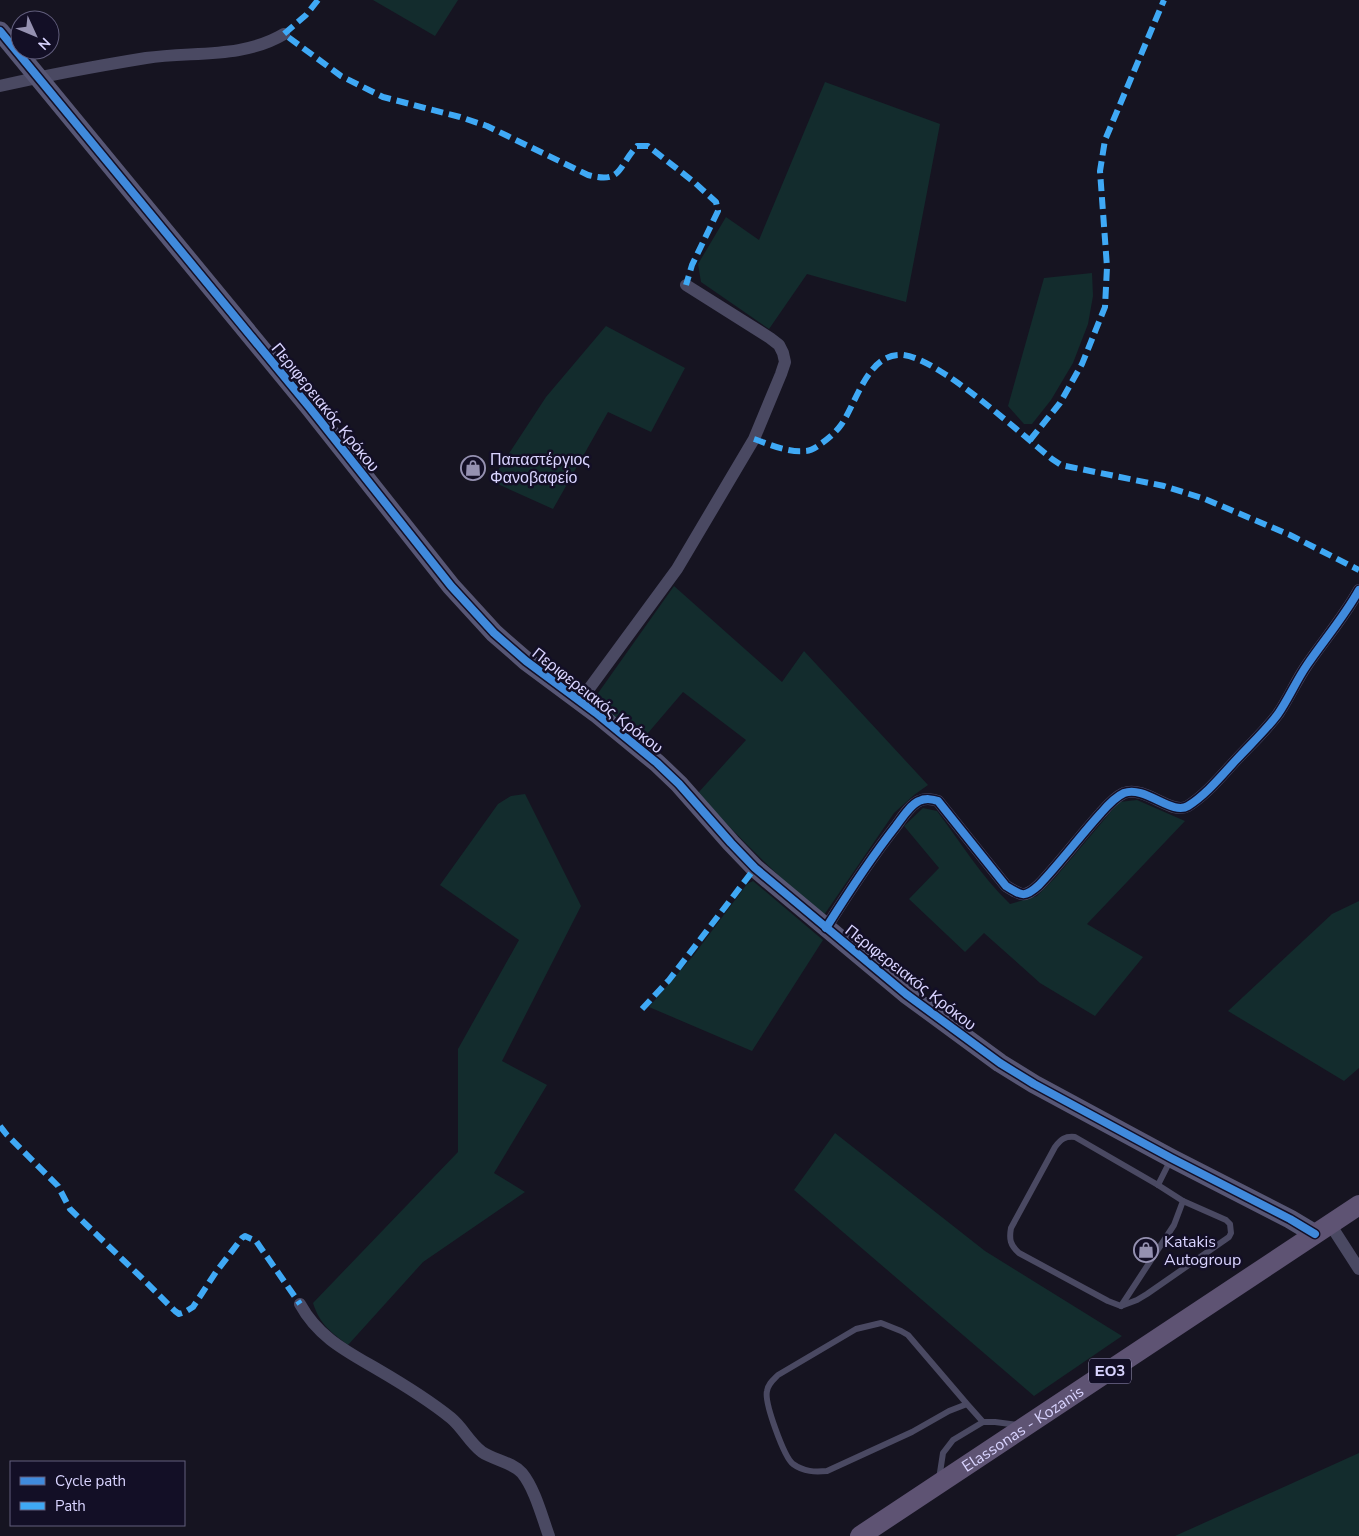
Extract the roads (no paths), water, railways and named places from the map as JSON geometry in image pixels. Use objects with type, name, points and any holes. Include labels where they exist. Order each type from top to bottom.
[{"type":"main road","name":"Elassonas - Kozanis","points":[[860,1536],[1359,1205]]},
{"type":"street","name":"Περιφερειακός Κρόκου","points":[[0,31],[304,400],[451,586],[501,639],[533,666],[596,713],[679,784],[755,868],[906,994],[1000,1063],[1034,1084],[1171,1158],[1290,1219],[1323,1229]]},
{"type":"street","points":[[0,86],[39,77],[148,58],[249,49],[270,42],[284,34]]},
{"type":"street","points":[[580,701],[677,569],[697,537],[754,438],[781,374],[784,362],[783,353],[779,345],[686,285]]},
{"type":"street","points":[[826,928],[882,843],[909,809],[920,801],[932,799],[938,801],[1006,886],[1019,895],[1024,895],[1040,885],[1085,830],[1110,803],[1123,793],[1136,792],[1168,805],[1186,808],[1216,782],[1277,714],[1307,665],[1348,610],[1359,590]]},
{"type":"street","points":[[1323,1229],[1357,1263]]},
{"type":"street","points":[[300,1304],[313,1324],[326,1337],[451,1418],[473,1446],[493,1459],[509,1464],[521,1472],[528,1482],[549,1536]]},
{"type":"lane","points":[[1068,1136],[1075,1137],[1183,1201],[1226,1220],[1230,1224],[1231,1233],[1229,1237],[1147,1294],[1121,1306],[1108,1301],[1019,1253],[1012,1247],[1009,1238],[1011,1228],[1055,1147],[1060,1140],[1068,1136]]},
{"type":"lane","points":[[1158,1185],[1171,1158]]},
{"type":"lane","points":[[1121,1306],[1174,1225],[1183,1201]]},
{"type":"lane","points":[[967,1404],[949,1411],[912,1432],[827,1471],[812,1472],[792,1464],[786,1454],[772,1420],[766,1393],[770,1383],[778,1375],[856,1329],[880,1323],[908,1335],[983,1422]]},
{"type":"lane","points":[[938,1484],[943,1453],[953,1440],[983,1422],[1026,1426]]},
{"type":"place","name":"Παπαστέργιος Φανοβαφείο","points":[[473,468]]},
{"type":"place","name":"Katakis Autogroup","points":[[1146,1250]]}]
